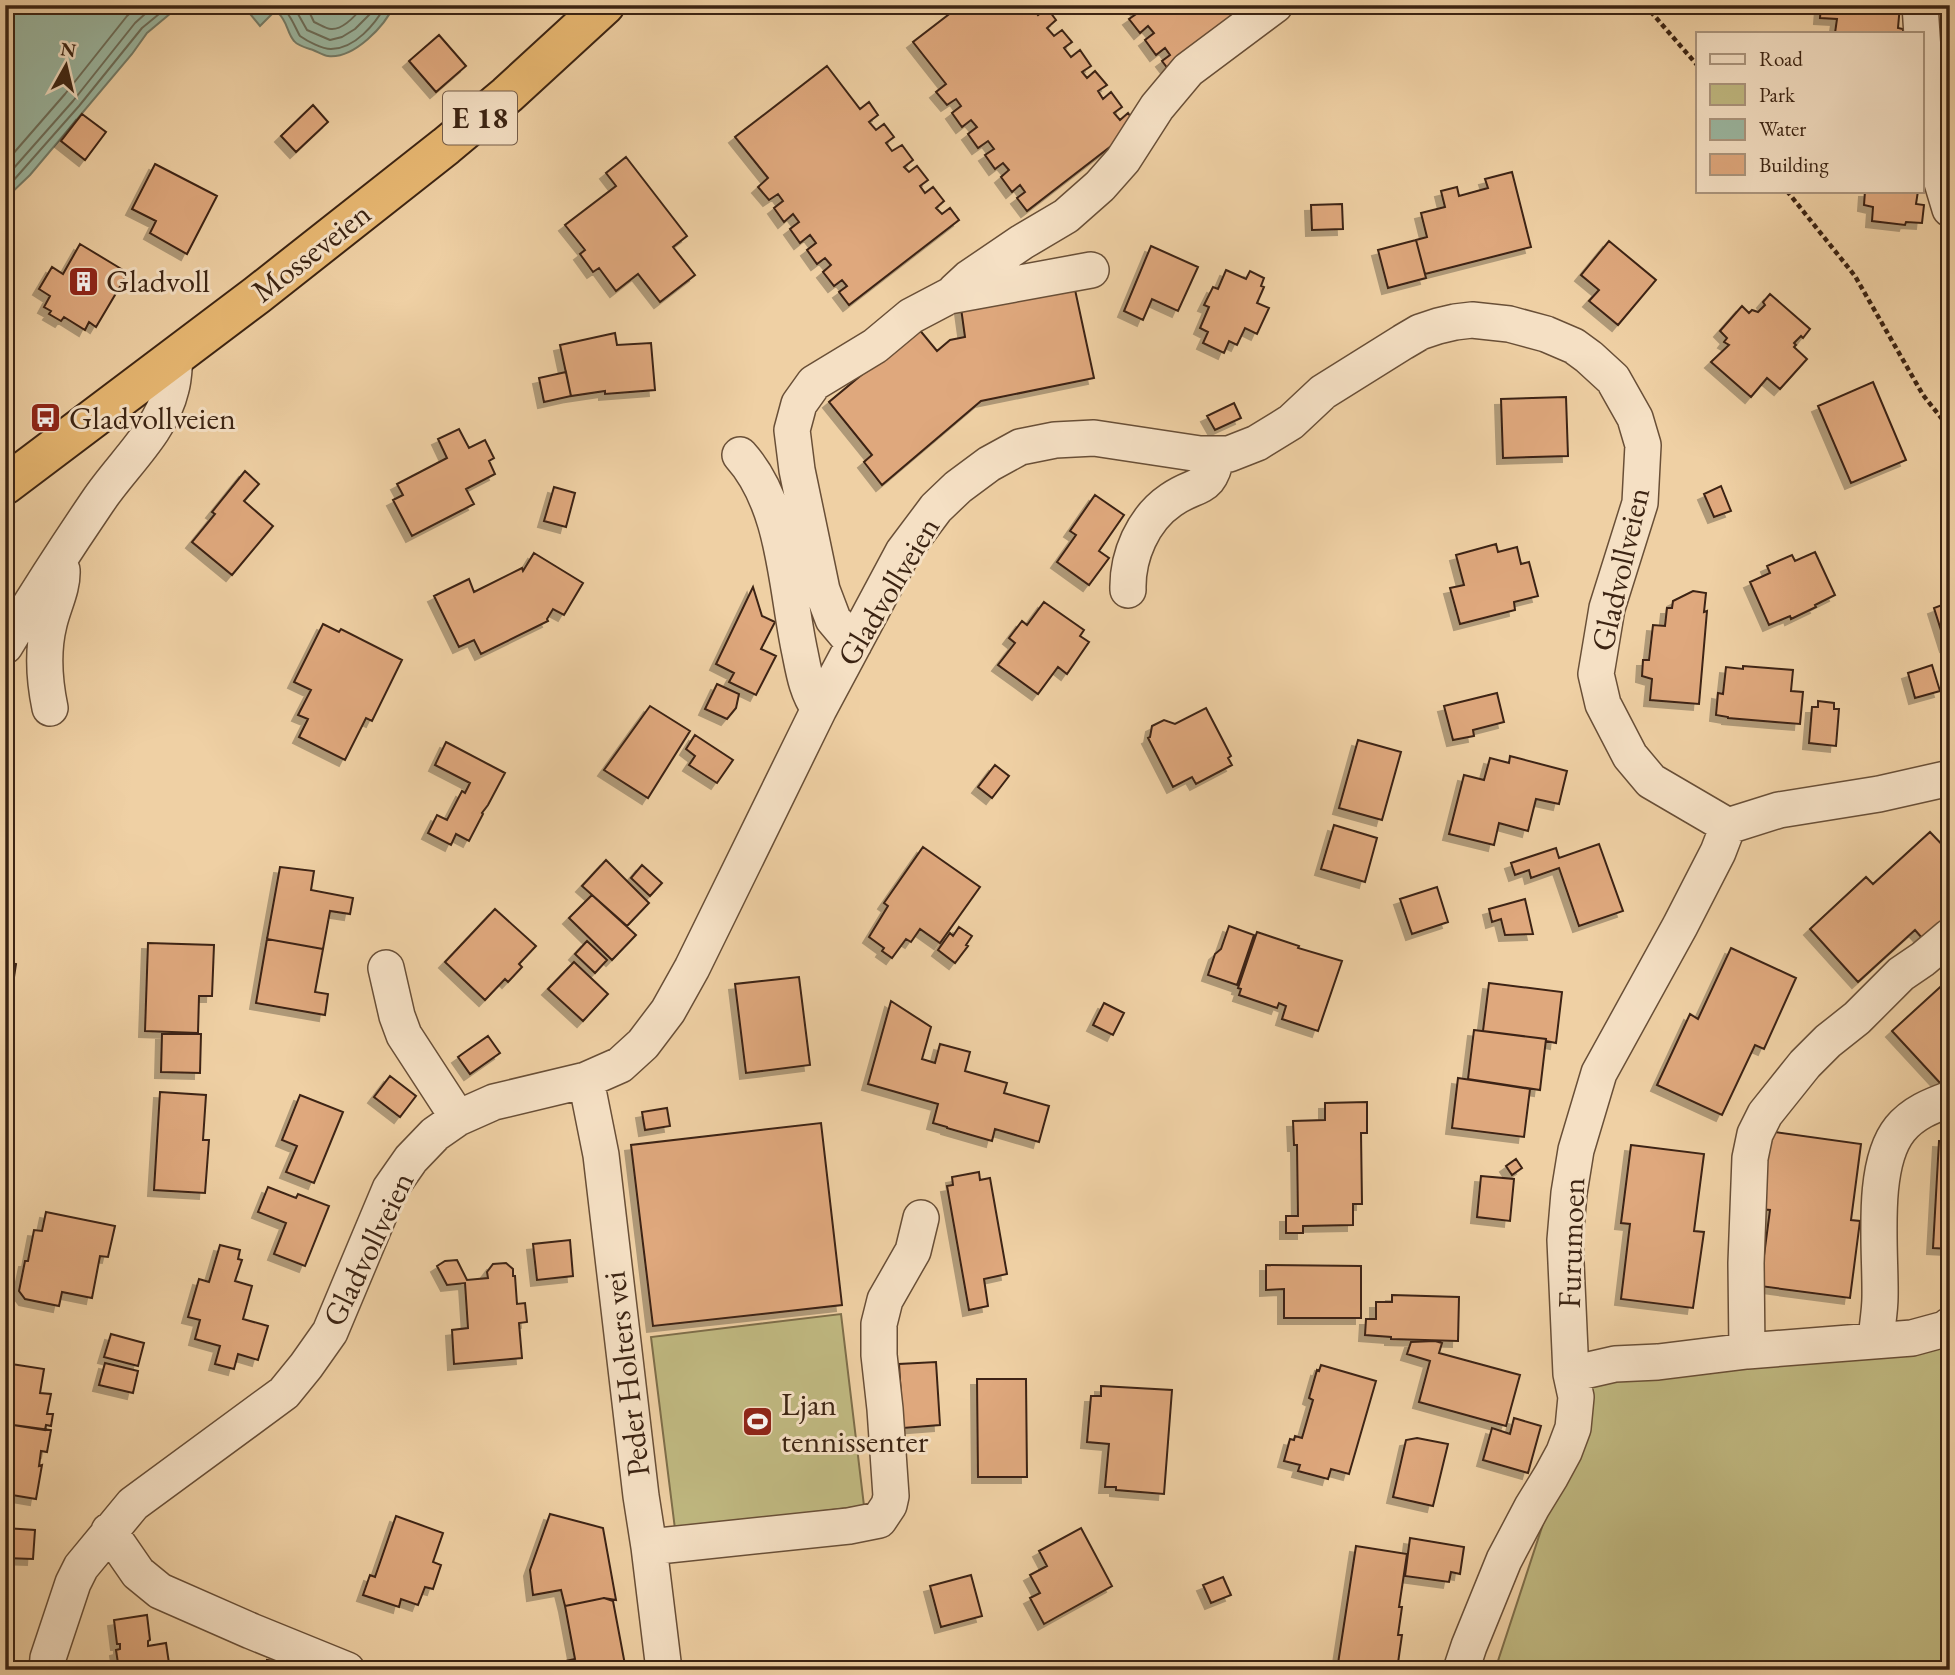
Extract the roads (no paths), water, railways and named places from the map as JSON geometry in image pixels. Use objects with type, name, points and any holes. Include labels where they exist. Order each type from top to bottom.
[{"type":"highway","name":"Mosseveien","points":[[5,485],[175,357],[446,146],[507,96],[606,5]]},
{"type":"street","points":[[855,644],[833,619],[821,590],[797,470],[792,430],[799,404],[814,383],[875,346],[911,316],[949,296],[969,278],[1066,216],[1100,186],[1123,160],[1157,107],[1188,70],[1275,5]]},
{"type":"street","points":[[1920,5],[1922,32]]},
{"type":"street","points":[[1924,66],[1941,179],[1950,209]]},
{"type":"street","points":[[949,296],[1091,270]]},
{"type":"street","name":"Gladvollveien","points":[[47,1670],[48,1658],[73,1583],[81,1566],[109,1531],[133,1504],[284,1394],[306,1366],[330,1332],[390,1189],[411,1159],[435,1134],[458,1118],[494,1102],[586,1080],[620,1065],[643,1044],[668,1011],[719,915],[819,709],[904,552],[936,508],[958,487],[989,464],[1020,447],[1055,440],[1094,438],[1200,454],[1229,454],[1257,443],[1291,422],[1323,392],[1420,332],[1438,326],[1472,320],[1509,324],[1546,334],[1574,346],[1613,379],[1635,418],[1643,445],[1640,503],[1607,608],[1596,674],[1603,704],[1630,756],[1651,781],[1728,825]]},
{"type":"street","points":[[5,646],[109,484],[148,435],[165,407],[171,388],[175,357]]},
{"type":"street","points":[[1128,590],[1130,561],[1147,525],[1159,509],[1173,498],[1206,482],[1214,473],[1217,454]]},
{"type":"street","points":[[740,455],[750,466],[771,510],[790,589],[795,634],[804,673],[811,698],[819,709]]},
{"type":"street","points":[[50,708],[45,685],[44,644],[62,575],[61,556]]},
{"type":"street","points":[[1728,825],[1779,810],[1879,794],[1950,778]]},
{"type":"street","name":"Furumoen","points":[[1461,1670],[1504,1560],[1551,1476],[1573,1428],[1576,1397],[1571,1374],[1565,1240],[1576,1150],[1599,1073],[1680,926],[1718,852],[1728,825]]},
{"type":"street","points":[[1747,1351],[1745,1263],[1750,1158],[1755,1134],[1765,1114],[1805,1064],[1901,974],[1949,937]]},
{"type":"street","points":[[386,968],[404,1035],[458,1118]]},
{"type":"street","name":"Peder Holters vei","points":[[586,1080],[601,1155],[664,1670]]},
{"type":"street","points":[[1876,1340],[1880,1298],[1878,1200],[1890,1147],[1899,1130],[1911,1117],[1927,1107],[1950,1099]]},
{"type":"street","points":[[649,1547],[849,1526],[879,1520],[891,1496],[879,1355],[879,1324],[886,1300],[913,1251],[921,1218]]},
{"type":"street","points":[[1571,1374],[1615,1364],[1912,1338],[1945,1329],[1950,1325]]},
{"type":"street","points":[[109,1531],[138,1573],[160,1591],[347,1670]]},
{"type":"water","points":[[5,5],[394,5],[384,22],[367,40],[338,56],[328,56],[296,43],[278,13],[272,14],[260,26],[243,8],[177,8],[147,33],[30,175],[5,199]]},
{"type":"place","name":"Gladvoll","points":[[83,281]]},
{"type":"place","name":"Gladvollveien","points":[[46,418]]},
{"type":"place","name":"Ljan tennissenter","points":[[758,1422]]}]
